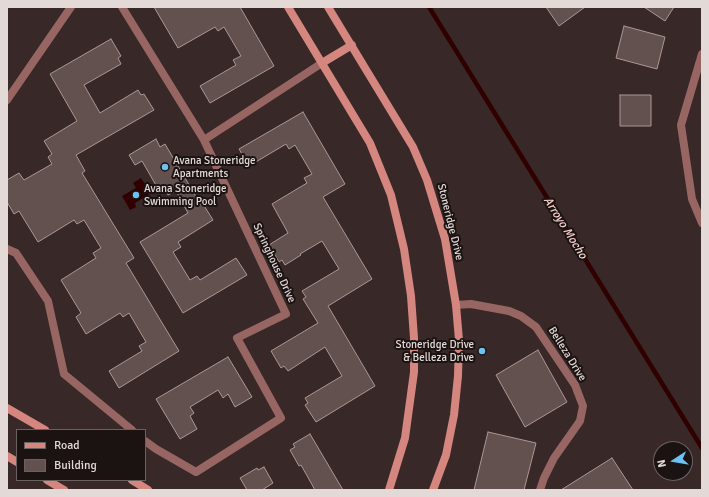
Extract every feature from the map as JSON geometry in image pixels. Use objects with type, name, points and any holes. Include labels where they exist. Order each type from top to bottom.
[{"type":"main road","points":[[288,7],[370,143],[391,195],[404,249],[411,296],[414,338],[414,372],[405,438],[389,490]]},
{"type":"main road","name":"Stoneridge Drive","points":[[328,7],[413,147],[427,180],[445,239],[456,305],[459,340],[458,376],[454,415],[446,455],[433,490]]},
{"type":"main road","points":[[322,64],[352,45]]},
{"type":"main road","points":[[7,408],[43,429]]},
{"type":"main road","points":[[7,456],[16,461]]},
{"type":"main road","points":[[49,481],[64,490]]},
{"type":"main road","points":[[134,481],[148,490]]},
{"type":"street","points":[[7,100],[71,7]]},
{"type":"street","name":"Springhouse Drive","points":[[122,7],[204,140],[286,314],[237,338],[281,418],[196,472],[156,449],[146,441]]},
{"type":"street","points":[[702,54],[681,125],[692,199],[702,223]]},
{"type":"street","points":[[204,140],[322,64]]},
{"type":"street","points":[[7,249],[16,253],[48,301],[64,374],[131,429]]},
{"type":"street","name":"Belleza Drive","points":[[456,305],[471,304],[509,311],[521,316],[536,327],[575,385],[583,406],[580,421],[554,458],[540,490]]},
{"type":"shaded area","name":"Avana Stoneridge Swimming Pool","points":[[141,178],[151,193],[135,203],[136,207],[130,210],[122,196],[136,188],[133,183]]},
{"type":"building","points":[[154,7],[240,7],[274,66],[210,103],[200,86],[236,65],[233,60],[241,56],[224,27],[218,31],[215,27],[178,48]]},
{"type":"building","points":[[546,7],[585,7],[559,26]]},
{"type":"building","points":[[644,7],[674,7],[665,21]]},
{"type":"building","points":[[624,26],[665,37],[657,69],[616,58]]},
{"type":"building","points":[[111,39],[121,56],[118,58],[121,64],[84,85],[100,113],[138,90],[141,95],[144,94],[154,110],[76,155],[85,171],[82,173],[134,258],[126,263],[179,351],[119,388],[109,371],[142,351],[139,346],[146,342],[129,313],[123,317],[120,313],[86,334],[76,317],[81,313],[61,280],[96,258],[93,253],[101,248],[84,220],[77,224],[74,220],[38,242],[19,211],[14,214],[7,202],[7,180],[19,173],[24,180],[52,164],[48,157],[52,154],[44,141],[77,121],[50,74]]},
{"type":"building","points":[[620,95],[651,95],[651,126],[620,126]]},
{"type":"building","points":[[303,112],[345,184],[323,197],[372,279],[328,306],[375,386],[316,422],[305,405],[308,403],[305,398],[342,376],[325,347],[288,371],[284,366],[281,368],[271,351],[318,323],[303,299],[306,297],[302,291],[339,269],[322,241],[285,265],[282,260],[279,262],[269,245],[288,233],[272,204],[307,183],[304,178],[312,174],[295,145],[289,149],[286,144],[249,166],[239,149]]},
{"type":"building","points":[[156,139],[160,147],[165,144],[201,205],[203,204],[213,220],[178,242],[181,247],[173,252],[190,280],[197,276],[200,280],[236,258],[247,275],[183,313],[140,242],[188,213],[176,191],[168,195],[162,184],[157,187],[142,161],[135,165],[129,155]]},
{"type":"building","points":[[538,350],[567,402],[525,427],[496,375]]},
{"type":"building","points":[[228,357],[252,397],[235,407],[228,394],[223,398],[218,390],[190,407],[194,413],[190,416],[197,429],[180,439],[156,399]]},
{"type":"building","points":[[488,432],[536,443],[524,490],[474,490]]},
{"type":"building","points":[[310,434],[343,490],[315,490],[301,465],[299,466],[290,450],[295,447],[293,444]]},
{"type":"building","points":[[612,458],[633,490],[561,490]]},
{"type":"building","points":[[264,467],[273,483],[262,490],[247,490],[240,478],[257,468],[258,470]]},
{"type":"waterway","name":"Arroyo Mocho","points":[[429,7],[702,448]]},
{"type":"place","name":"Avana Stoneridge Apartments","points":[[165,167]]},
{"type":"place","name":"Avana Stoneridge Swimming Pool","points":[[136,195]]},
{"type":"place","name":"Stoneridge Drive & Belleza Drive","points":[[482,351]]}]
